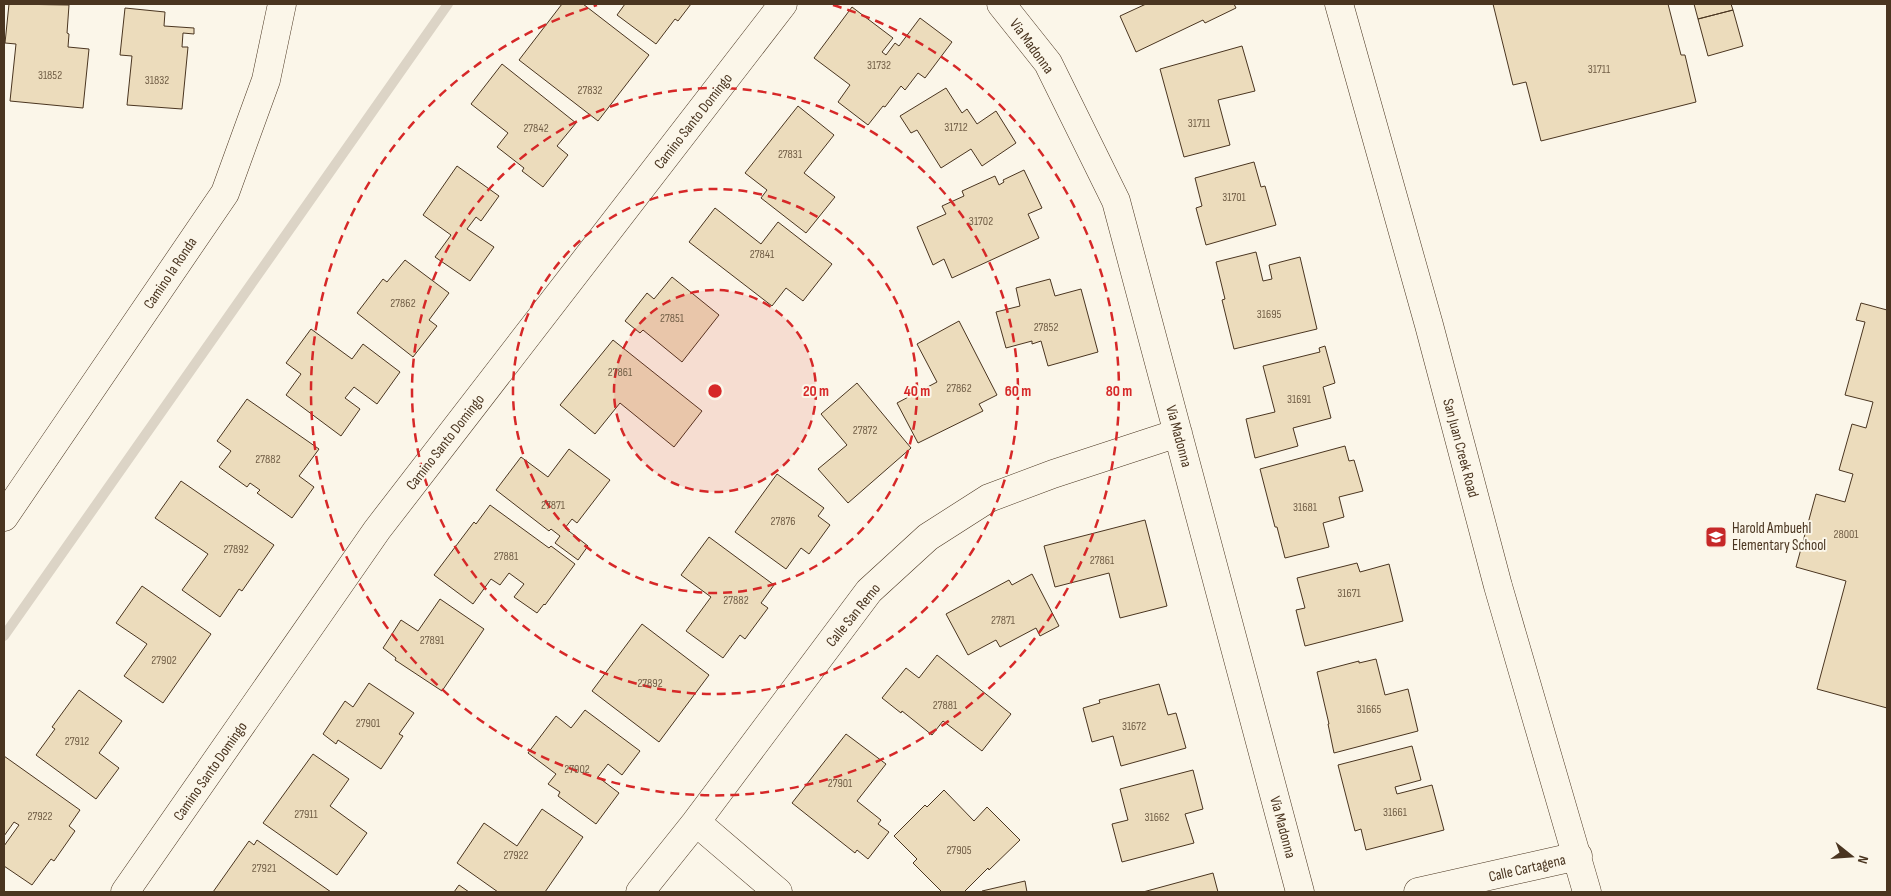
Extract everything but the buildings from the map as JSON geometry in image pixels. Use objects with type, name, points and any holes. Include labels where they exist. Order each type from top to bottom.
[{"type":"street","name":"Camino la Ronda","points":[[4,517],[225,193],[266,80],[282,4]]},
{"type":"street","name":"Camino Santo Domingo","points":[[125,892],[378,530],[783,4]]},
{"type":"street","name":"Via Madonna","points":[[1001,4],[1048,63],[1116,201],[1300,892]]},
{"type":"street","name":"San Juan Creek Road","points":[[1338,4],[1429,325],[1498,586],[1587,892]]},
{"type":"street","name":"Calle San Remo","points":[[640,892],[696,822],[869,591],[928,537],[989,498],[1053,474],[1178,433]]},
{"type":"street","points":[[696,822],[778,892]]},
{"type":"street","name":"Calle Cartagena","points":[[1418,892],[1578,856]]},
{"type":"waterway","points":[[4,636],[448,4]]},
{"type":"place","name":"Harold Ambuehl Elementary School","points":[[1716,537]]}]
